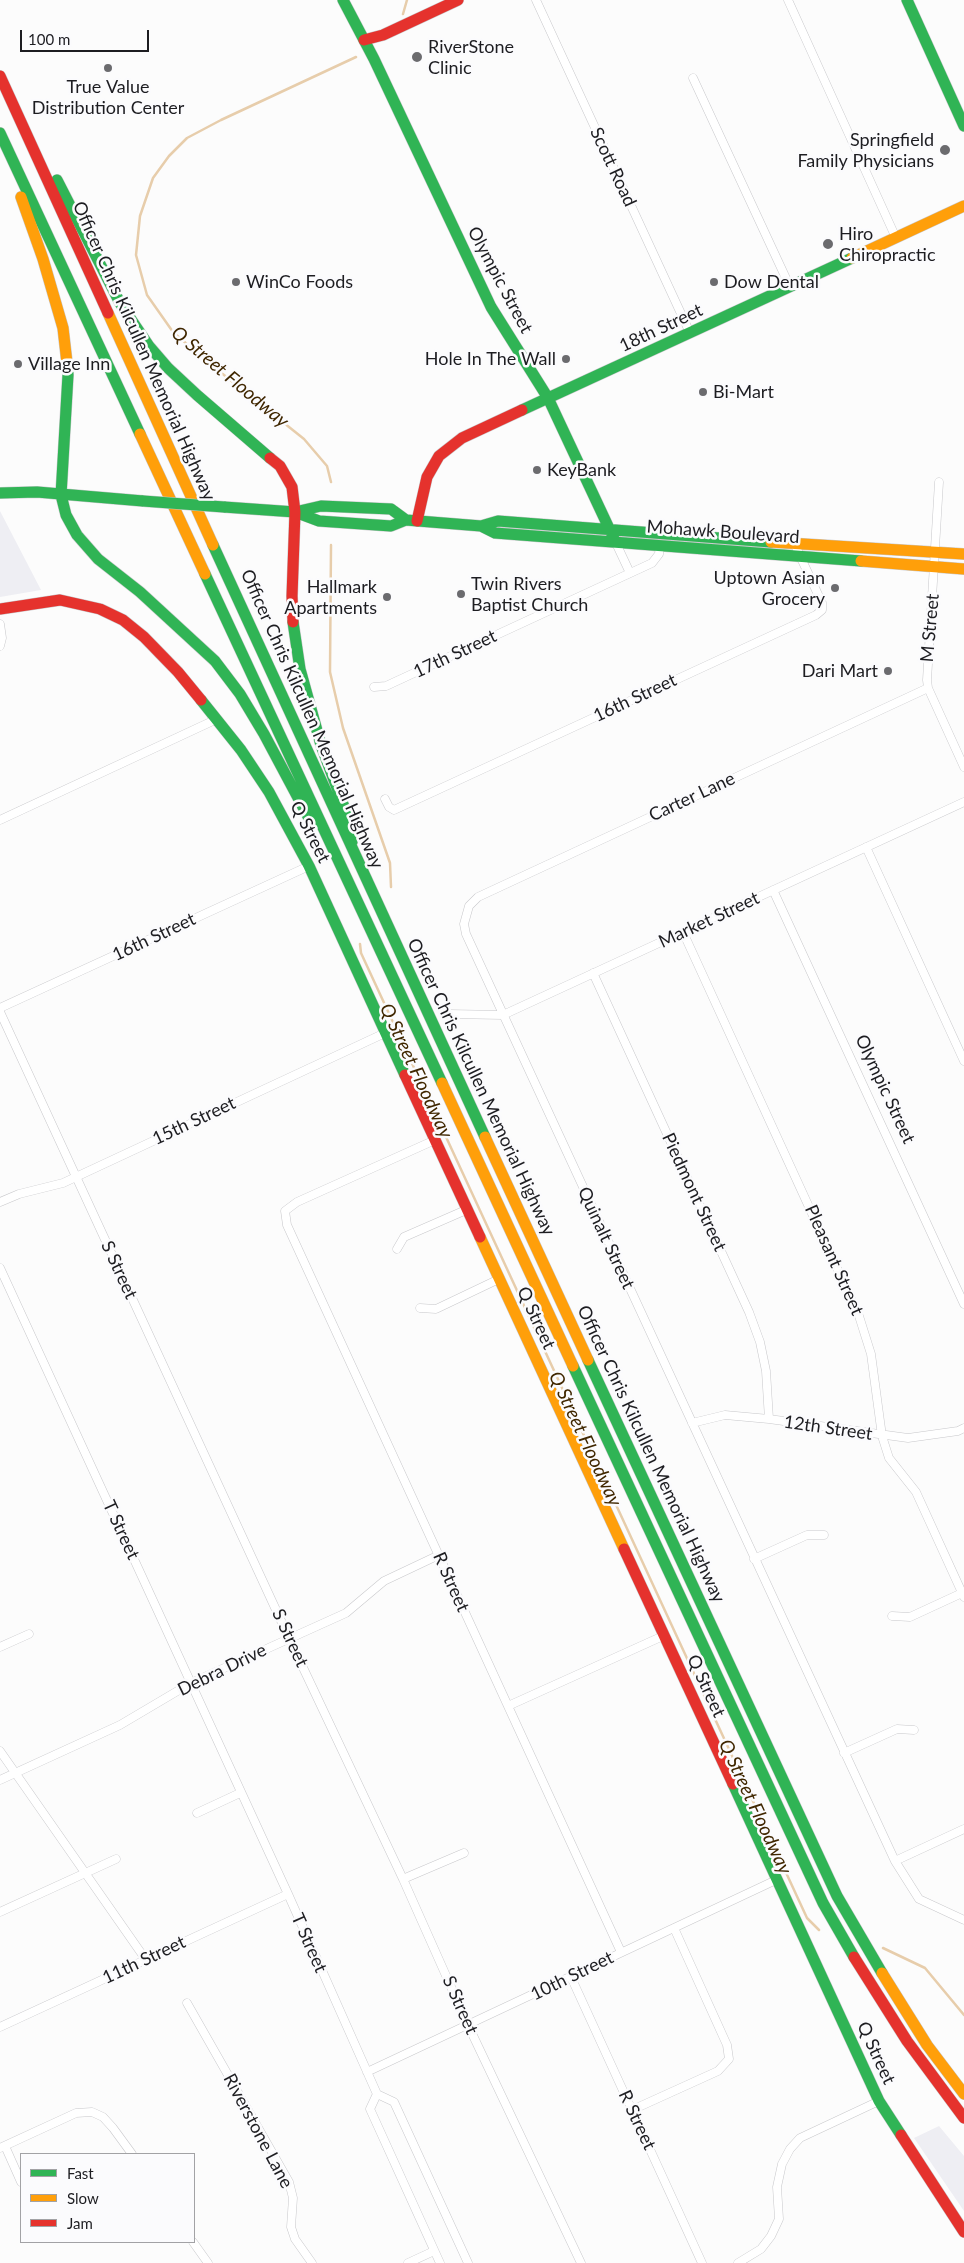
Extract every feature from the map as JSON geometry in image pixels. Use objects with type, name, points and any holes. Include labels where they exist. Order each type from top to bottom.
[{"type":"main road","name":"Olympic Street","points":[[343,0],[364,40],[491,307],[548,398],[615,541]]},
{"type":"main road","points":[[364,40],[383,35],[458,0]]},
{"type":"main road","points":[[908,0],[964,126]]},
{"type":"main road","points":[[0,71],[106,277],[137,330],[168,368],[280,466],[292,487],[295,512],[292,596],[294,636],[300,669],[321,745],[350,823],[354,855]]},
{"type":"main road","name":"Officer Chris Kilcullen Memorial Highway","points":[[0,76],[354,855],[837,1896],[887,1982],[927,2045],[964,2094]]},
{"type":"main road","name":"Officer Chris Kilcullen Memorial Highway","points":[[0,133],[823,1903],[863,1972],[907,2041],[964,2118]]},
{"type":"main road","points":[[0,140],[43,259],[63,328],[68,374],[61,494],[66,515],[77,535],[98,559],[140,592],[215,661],[240,694],[264,734],[316,832],[334,850]]},
{"type":"main road","name":"18th Street","points":[[411,521],[427,477],[439,456],[462,438],[964,206]]},
{"type":"main road","name":"Mohawk Boulevard","points":[[0,493],[36,492],[295,512],[319,521],[355,524],[391,526],[411,521],[481,526],[498,521],[964,554]]},
{"type":"main road","name":"Mohawk Boulevard","points":[[295,512],[321,506],[391,509],[411,521]]},
{"type":"main road","name":"Mohawk Boulevard","points":[[481,526],[495,533],[964,569]]},
{"type":"main road","name":"Q Street","points":[[0,609],[60,600],[100,609],[123,620],[144,637],[178,672],[217,718],[269,792],[308,866],[386,1033],[878,2100],[964,2232]]},
{"type":"street","name":"Scott Road","points":[[536,0],[690,334]]},
{"type":"street","points":[[788,0],[896,238]]},
{"type":"street","points":[[692,78],[790,287]]},
{"type":"street","name":"M Street","points":[[938,482],[935,566],[926,672],[928,688],[964,766]]},
{"type":"street","name":"Olympic Street","points":[[615,541],[630,574]]},
{"type":"street","name":"16th Street","points":[[385,799],[389,807],[394,810],[816,615],[822,610],[822,603],[794,543]]},
{"type":"street","name":"17th Street","points":[[374,687],[386,686],[630,574],[655,560],[659,554],[660,545]]},
{"type":"street","points":[[0,624],[2,638],[0,646]]},
{"type":"street","name":"Carter Lane","points":[[465,916],[469,906],[478,896],[928,688]]},
{"type":"street","points":[[0,820],[217,718]]},
{"type":"street","name":"Market Street","points":[[449,1014],[503,1015],[964,802]]},
{"type":"street","points":[[866,847],[964,1061]]},
{"type":"street","name":"16th Street","points":[[0,1008],[308,866]]},
{"type":"street","name":"Olympic Street","points":[[773,890],[964,1304]]},
{"type":"street","name":"Quinalt Street","points":[[465,916],[466,934],[894,1861],[919,1899],[964,1920]]},
{"type":"street","name":"Pleasant Street","points":[[683,932],[859,1316],[871,1354],[882,1436],[889,1458],[916,1492],[963,1595],[910,1617],[892,1616]]},
{"type":"street","name":"Piedmont Street","points":[[593,973],[749,1312],[760,1342],[766,1371],[769,1419]]},
{"type":"street","name":"S Street","points":[[0,1012],[289,1638],[403,1879],[468,2025],[581,2263]]},
{"type":"street","name":"15th Street","points":[[0,1202],[20,1194],[64,1183],[386,1033]]},
{"type":"street","name":"R Street","points":[[435,1140],[297,1202],[285,1210],[287,1226],[621,1952]]},
{"type":"street","points":[[397,1249],[404,1237],[466,1210]]},
{"type":"street","name":"T Street","points":[[0,1268],[288,1894],[377,2094]]},
{"type":"street","name":"Q Street","points":[[420,1308],[436,1309],[499,1279]]},
{"type":"street","name":"12th Street","points":[[692,1423],[710,1417],[725,1415],[769,1419],[882,1436],[908,1438],[958,1431],[964,1428]]},
{"type":"street","points":[[754,1559],[807,1535],[824,1536]]},
{"type":"street","name":"Debra Drive","points":[[0,1780],[120,1725],[191,1683],[346,1613],[384,1581],[439,1554]]},
{"type":"street","points":[[0,1648],[29,1634]]},
{"type":"street","points":[[508,1706],[664,1636]]},
{"type":"street","points":[[844,1753],[897,1728],[914,1730]]},
{"type":"street","points":[[0,1751],[146,1960]]},
{"type":"street","points":[[197,1813],[240,1792]]},
{"type":"street","points":[[894,1861],[964,1829]]},
{"type":"street","points":[[403,1879],[464,1853]]},
{"type":"street","points":[[0,1912],[116,1859]]},
{"type":"street","name":"10th Street","points":[[367,2072],[776,1880]]},
{"type":"street","name":"11th Street","points":[[0,2027],[288,1894]]},
{"type":"street","points":[[632,2110],[718,2071],[729,2059],[727,2045],[674,1928]]},
{"type":"street","name":"R Street","points":[[571,1977],[702,2263]]},
{"type":"street","name":"Riverstone Lane","points":[[187,2003],[289,2182],[293,2198],[291,2227],[295,2239],[312,2263]]},
{"type":"street","points":[[440,2263],[370,2110],[377,2094],[394,2102],[468,2263]]},
{"type":"street","points":[[738,2263],[761,2249],[771,2236],[779,2219],[777,2187],[782,2164],[790,2148],[800,2138],[878,2100]]},
{"type":"street","points":[[20,2180],[2,2147],[76,2113],[92,2112],[103,2117],[131,2153]]},
{"type":"street","points":[[195,2243],[208,2263]]},
{"type":"street","points":[[408,2263],[434,2251]]},
{"type":"shaded area","points":[[0,511],[41,590],[0,597]]},
{"type":"shaded area","points":[[939,2126],[964,2156],[964,2211],[914,2138]]},
{"type":"waterway","name":"Q Street Floodway","points":[[403,14],[407,0]]},
{"type":"waterway","name":"Q Street Floodway","points":[[331,482],[327,466],[304,439],[173,332],[147,295],[136,255],[140,216],[153,178],[169,156],[187,138],[221,120],[356,57]]},
{"type":"waterway","name":"Q Street Floodway","points":[[331,545],[330,672],[343,728],[390,863],[391,887]]},
{"type":"waterway","name":"Q Street Floodway","points":[[360,944],[361,953],[807,1918],[819,1930]]},
{"type":"waterway","name":"Q Street Floodway","points":[[883,1948],[925,1968],[964,2015]]},
{"type":"traffic: fast","points":[[343,0],[374,59],[491,307],[548,398],[615,541]]},
{"type":"traffic: fast","points":[[907,0],[964,126]]},
{"type":"traffic: fast","points":[[0,133],[140,434]]},
{"type":"traffic: fast","points":[[57,180],[120,303],[149,346],[168,368],[197,395],[270,458]]},
{"type":"traffic: fast","points":[[522,410],[852,258]]},
{"type":"traffic: fast","points":[[67,363],[68,375],[61,495],[66,515],[77,535],[98,559],[140,592],[215,661],[240,694],[264,734],[312,824]]},
{"type":"traffic: fast","points":[[0,493],[37,492],[143,501]]},
{"type":"traffic: fast","points":[[143,501],[224,507]]},
{"type":"traffic: fast","points":[[295,512],[321,506],[391,509],[406,520]]},
{"type":"traffic: fast","points":[[224,507],[295,512],[319,521],[391,526],[406,520],[481,526],[498,521],[771,542]]},
{"type":"traffic: fast","points":[[481,526],[495,533],[861,561]]},
{"type":"traffic: fast","points":[[213,545],[485,1137]]},
{"type":"traffic: fast","points":[[205,574],[442,1083]]},
{"type":"traffic: fast","points":[[293,622],[300,669],[321,745],[350,823],[352,842]]},
{"type":"traffic: fast","points":[[201,700],[241,750],[269,792],[309,866],[405,1075]]},
{"type":"traffic: fast","points":[[588,1360],[837,1896],[882,1973]]},
{"type":"traffic: fast","points":[[573,1366],[823,1903],[854,1957]]},
{"type":"traffic: fast","points":[[733,1784],[879,2101],[901,2135]]},
{"type":"traffic: slow","points":[[21,197],[43,259],[63,328],[67,363]]},
{"type":"traffic: slow","points":[[852,258],[964,206]]},
{"type":"traffic: slow","points":[[108,313],[213,545]]},
{"type":"traffic: slow","points":[[140,434],[205,574]]},
{"type":"traffic: slow","points":[[771,542],[964,554]]},
{"type":"traffic: slow","points":[[861,561],[964,569]]},
{"type":"traffic: slow","points":[[442,1083],[573,1366]]},
{"type":"traffic: slow","points":[[485,1137],[588,1360]]},
{"type":"traffic: slow","points":[[480,1237],[624,1549]]},
{"type":"traffic: slow","points":[[882,1973],[927,2045],[964,2094]]},
{"type":"traffic: jam","points":[[364,40],[383,35],[458,0]]},
{"type":"traffic: jam","points":[[0,76],[108,313]]},
{"type":"traffic: jam","points":[[417,521],[427,477],[439,456],[462,438],[522,410]]},
{"type":"traffic: jam","points":[[270,458],[280,466],[292,487],[295,512],[293,622]]},
{"type":"traffic: jam","points":[[0,609],[60,600],[100,609],[123,620],[144,637],[178,672],[201,700]]},
{"type":"traffic: jam","points":[[405,1075],[480,1237]]},
{"type":"traffic: jam","points":[[624,1549],[733,1784]]},
{"type":"traffic: jam","points":[[854,1957],[907,2041],[964,2118]]},
{"type":"traffic: jam","points":[[901,2135],[964,2232]]},
{"type":"place","name":"RiverStone Clinic","points":[[417,57]]},
{"type":"place","name":"True Value Distribution Center","points":[[108,68]]},
{"type":"place","name":"Springfield Family Physicians","points":[[945,150]]},
{"type":"place","name":"Hiro Chiropractic","points":[[828,244]]},
{"type":"place","name":"WinCo Foods","points":[[236,282]]},
{"type":"place","name":"Dow Dental","points":[[714,282]]},
{"type":"place","name":"Hole In The Wall","points":[[566,359]]},
{"type":"place","name":"Village Inn","points":[[18,364]]},
{"type":"place","name":"Bi-Mart","points":[[703,392]]},
{"type":"place","name":"KeyBank","points":[[537,470]]},
{"type":"place","name":"Uptown Asian Grocery","points":[[835,588]]},
{"type":"place","name":"Twin Rivers Baptist Church","points":[[461,594]]},
{"type":"place","name":"Hallmark Apartments","points":[[387,597]]},
{"type":"place","name":"Dari Mart","points":[[888,671]]}]
